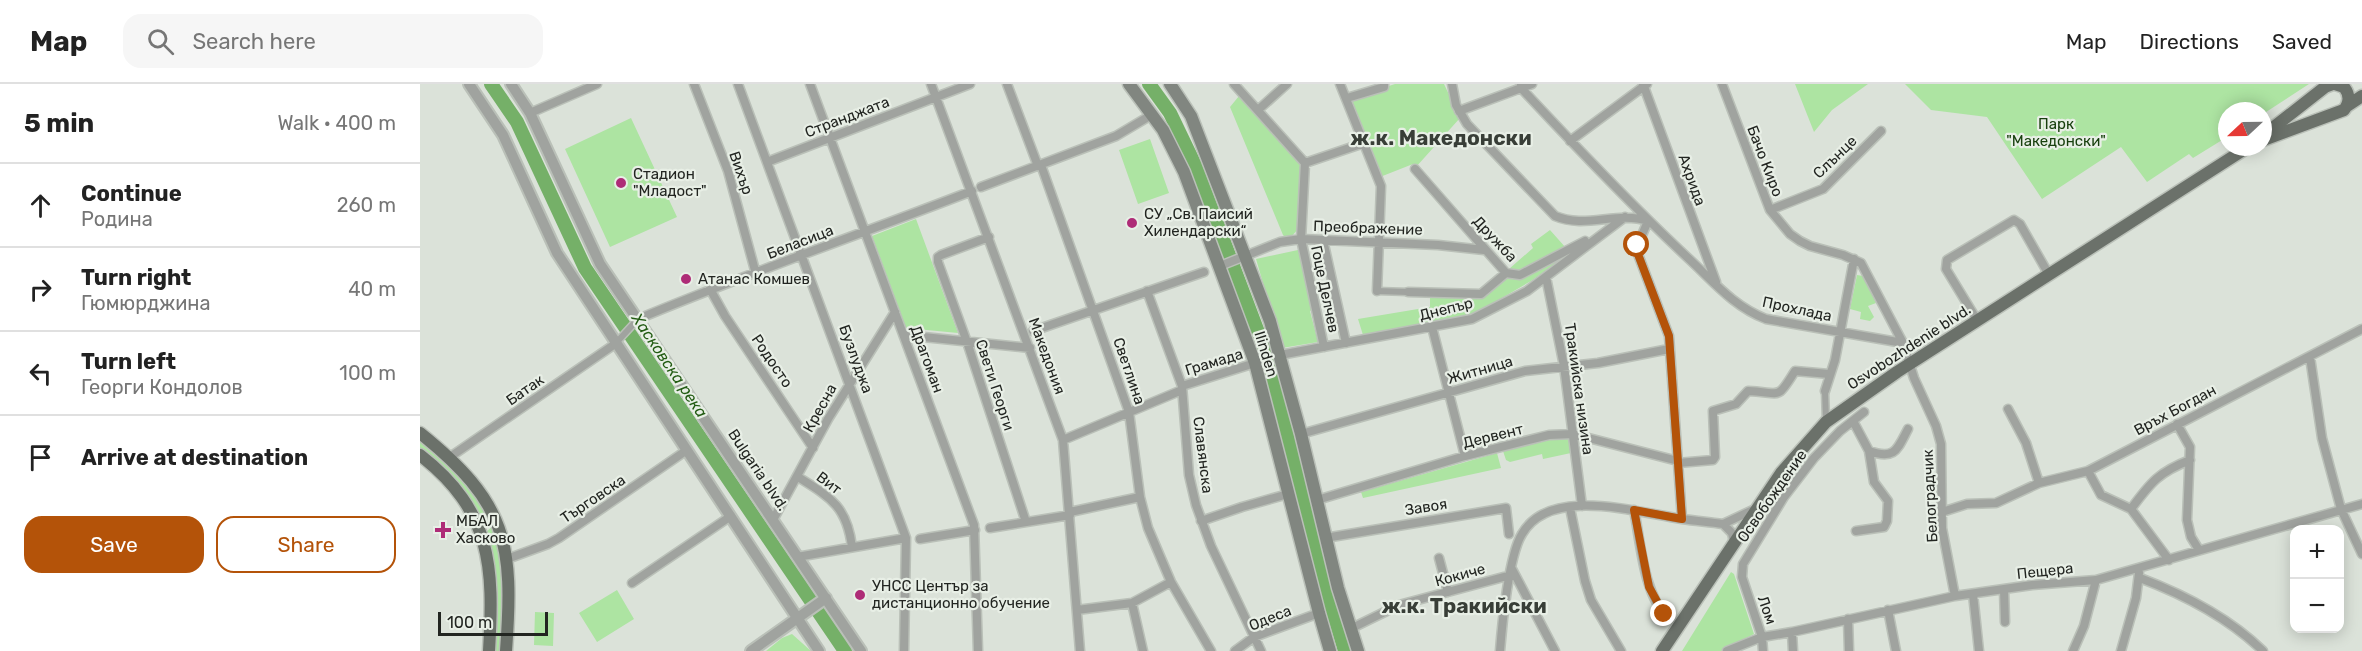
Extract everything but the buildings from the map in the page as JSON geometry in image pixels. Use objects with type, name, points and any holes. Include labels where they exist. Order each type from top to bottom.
[{"type":"main road","name":"Ilinden","points":[[1129,84],[1153,114],[1174,150],[1223,265],[1255,363],[1330,651]]},
{"type":"main road","name":"Ilinden","points":[[1170,84],[1191,116],[1280,355],[1325,538],[1358,651]]},
{"type":"main road","points":[[2272,131],[2330,86],[2344,87],[2349,96],[2347,106]]},
{"type":"main road","points":[[2330,86],[2320,96],[2325,110],[2335,113]]},
{"type":"main road","points":[[2272,135],[2335,113],[2362,96]]},
{"type":"main road","name":"Osvobozhdenie blvd.","points":[[1662,651],[1781,473],[1826,422],[1909,364],[2048,273],[2233,156]]},
{"type":"main road","points":[[420,433],[450,457],[470,479],[490,507],[505,547],[507,559],[509,585],[506,651]]},
{"type":"main road","points":[[420,455],[460,493],[473,514],[486,550],[491,577],[489,651]]},
{"type":"main road","points":[[473,514],[483,521],[488,521],[491,516],[490,507]]},
{"type":"street","points":[[469,84],[503,135],[556,253],[819,651]]},
{"type":"street","name":"Bulgaria blvd.","points":[[511,84],[530,113],[600,264],[861,651]]},
{"type":"street","points":[[530,113],[597,84]]},
{"type":"street","name":"Вихър","points":[[694,84],[728,171],[756,274]]},
{"type":"street","name":"Бузлуджа","points":[[738,84],[906,538],[904,651]]},
{"type":"street","name":"Драгоман","points":[[810,84],[975,530],[978,651]]},
{"type":"street","name":"Македония","points":[[931,84],[989,237],[1029,332],[1030,348],[1062,440],[1080,651]]},
{"type":"street","name":"Странджата","points":[[767,162],[970,84]]},
{"type":"street","name":"Светлина","points":[[1007,84],[1093,309],[1129,412],[1140,497],[1148,528],[1171,582],[1211,651]]},
{"type":"street","points":[[1234,84],[1305,163],[1364,143]]},
{"type":"street","points":[[1258,110],[1287,84]]},
{"type":"street","points":[[1340,84],[1381,186],[1377,291],[1408,292]]},
{"type":"street","points":[[1347,98],[1394,84]]},
{"type":"street","points":[[1452,84],[1456,105],[1467,124],[1556,216],[1567,221],[1579,222],[1625,217],[1648,221],[1636,249],[1669,336],[1682,519]]},
{"type":"street","points":[[1460,111],[1521,86],[1532,84]]},
{"type":"street","name":"Бачо Киро","points":[[1722,84],[1770,210],[1790,234],[1800,241],[1854,259]]},
{"type":"street","points":[[1570,141],[1645,85]]},
{"type":"street","name":"Ахрида","points":[[1645,85],[1717,285]]},
{"type":"street","name":"Прохлада","points":[[1521,86],[1570,141],[1648,221],[1732,301],[1748,312],[1766,320],[1903,343]]},
{"type":"street","points":[[972,191],[1116,136],[1153,114]]},
{"type":"street","name":"Слънце","points":[[1770,210],[1823,189],[1881,131]]},
{"type":"street","name":"Гоце Делчев","points":[[1305,163],[1301,239],[1324,347]]},
{"type":"street","name":"Дружба","points":[[1415,169],[1506,273],[1520,275],[1604,232]]},
{"type":"street","name":"Беласица","points":[[638,319],[710,289],[756,274],[972,191]]},
{"type":"street","name":"Днепър","points":[[1280,355],[1472,319],[1527,291],[1625,217]]},
{"type":"street","points":[[1977,321],[1946,268],[1947,260],[2014,220],[2020,224],[2048,273]]},
{"type":"street","name":"Свети Георги","points":[[989,237],[938,257],[938,262],[967,342],[1026,522]]},
{"type":"street","name":"Преображение","points":[[1223,265],[1280,242],[1301,239],[1378,241],[1484,250]]},
{"type":"street","points":[[1323,240],[1346,343]]},
{"type":"street","points":[[1826,422],[1826,392],[1829,374],[1834,360],[1854,259],[1861,262],[1903,343],[1909,364]]},
{"type":"street","points":[[1029,332],[1223,265]]},
{"type":"street","name":"Днепър","points":[[1408,292],[1481,294],[1506,273]]},
{"type":"street","name":"Тракийска низина","points":[[1546,277],[1564,366],[1582,506]]},
{"type":"street","name":"Родосто","points":[[710,289],[725,316],[813,448]]},
{"type":"street","name":"Славянска","points":[[1147,291],[1182,388],[1189,475],[1201,522],[1261,651]]},
{"type":"street","name":"Кресна","points":[[773,520],[850,382],[895,312]]},
{"type":"street","points":[[615,344],[638,319]]},
{"type":"street","points":[[1432,327],[1465,456]]},
{"type":"street","name":"Връх Богдан","points":[[1942,512],[1967,504],[1996,503],[2039,483],[2088,471],[2362,329]]},
{"type":"street","points":[[904,334],[1030,348]]},
{"type":"street","name":"Батак","points":[[450,457],[615,344]]},
{"type":"street","name":"Житница","points":[[1301,434],[1525,371],[1598,363],[1669,349]]},
{"type":"street","points":[[2310,357],[2322,438],[2341,509],[2362,554]]},
{"type":"street","name":"Грамада","points":[[1062,440],[1182,388],[1255,363]]},
{"type":"street","name":"Белоградчик","points":[[1909,364],[1939,435],[1943,461],[1942,512],[1945,543],[1955,596]]},
{"type":"street","name":"Дервент","points":[[1317,500],[1465,456],[1549,435],[1573,434],[1678,462],[1713,460],[1716,457],[1713,411],[1736,404],[1748,391],[1775,395],[1782,392],[1795,371],[1829,374]]},
{"type":"street","points":[[2008,409],[2026,443],[2039,483]]},
{"type":"street","name":"Освобождение","points":[[1742,577],[1741,568],[1745,560],[1790,489],[1814,458],[1864,412]]},
{"type":"street","points":[[1853,421],[1869,451],[1874,482],[1888,501],[1887,521],[1881,528],[1856,531]]},
{"type":"street","points":[[2177,424],[2190,447],[2187,520],[2191,537],[2199,550]]},
{"type":"street","points":[[1869,451],[1884,455],[1891,454],[1897,449],[1908,429]]},
{"type":"street","name":"Търговска","points":[[507,559],[553,541],[687,450]]},
{"type":"street","points":[[2131,508],[2152,481],[2168,468],[2190,460]]},
{"type":"street","points":[[2088,471],[2101,495],[2131,508],[2169,560]]},
{"type":"street","name":"Вит","points":[[798,477],[836,504],[844,514],[850,529],[852,547]]},
{"type":"street","points":[[1201,522],[1288,494]]},
{"type":"street","points":[[990,528],[1070,515],[1070,512],[1140,497]]},
{"type":"street","name":"Пещера","points":[[1727,651],[1762,637],[1955,596],[2139,574],[2169,560],[2199,550],[2362,504]]},
{"type":"street","points":[[1500,651],[1515,550],[1521,534],[1542,514],[1582,506],[1609,506],[1723,524],[1756,509]]},
{"type":"street","name":"Завоя","points":[[1325,538],[1506,508],[1509,534]]},
{"type":"street","points":[[1570,508],[1591,600],[1621,651]]},
{"type":"street","points":[[1634,510],[1649,587],[1668,618],[1680,623]]},
{"type":"street","points":[[632,583],[731,516]]},
{"type":"street","points":[[1723,524],[1732,533],[1734,542]]},
{"type":"street","points":[[920,539],[975,530]]},
{"type":"street","points":[[797,556],[906,538]]},
{"type":"street","points":[[1439,558],[1448,592]]},
{"type":"street","points":[[1511,572],[1555,651]]},
{"type":"street","name":"Кокиче","points":[[1350,629],[1399,605],[1511,572]]},
{"type":"street","points":[[2121,651],[2132,616],[2139,574],[2215,613],[2263,651]]},
{"type":"street","name":"Лом","points":[[1742,577],[1762,637],[1763,651]]},
{"type":"street","points":[[2073,651],[2084,626],[2096,580]]},
{"type":"street","points":[[1077,610],[1132,603],[1171,582]]},
{"type":"street","points":[[2004,589],[2005,622]]},
{"type":"street","points":[[1973,594],[1979,651]]},
{"type":"street","points":[[751,651],[826,598]]},
{"type":"street","points":[[1132,603],[1143,651]]},
{"type":"street","points":[[1888,610],[1896,651]]},
{"type":"street","name":"Одеса","points":[[1234,651],[1254,637],[1319,613]]},
{"type":"street","points":[[1848,619],[1849,651]]},
{"type":"street","points":[[1792,632],[1793,651]]},
{"type":"green space","points":[[1395,84],[1444,84],[1460,118],[1416,167],[1413,164],[1380,177],[1349,99]]},
{"type":"green space","points":[[1795,84],[1868,84],[1832,110],[1814,132]]},
{"type":"green space","name":"Парк \"Македонски\"","points":[[1905,84],[2309,84],[2272,108],[2272,102],[2218,102],[2218,143],[2193,158],[2189,154],[2147,182],[2121,147],[2042,199],[1987,117],[1931,110]]},
{"type":"green space","points":[[1239,96],[1301,165],[1298,229],[1292,236],[1283,235],[1230,107]]},
{"type":"green space","name":"Стадион \"Младост\"","points":[[631,118],[677,217],[610,247],[565,149]]},
{"type":"green space","points":[[1150,139],[1169,193],[1138,204],[1119,150]]},
{"type":"green space","points":[[916,219],[958,333],[906,328],[872,236]]},
{"type":"green space","points":[[1550,230],[1566,248],[1529,268],[1514,271],[1509,269],[1533,248],[1531,244]]},
{"type":"green space","points":[[1581,245],[1531,281],[1476,313],[1363,335],[1358,319],[1430,307],[1430,297],[1482,299],[1508,276]]},
{"type":"green space","points":[[1298,250],[1314,305],[1314,309],[1310,311],[1318,342],[1282,348],[1256,259]]},
{"type":"green space","points":[[1857,275],[1863,276],[1876,303],[1868,306],[1874,317],[1870,321],[1860,319],[1861,312],[1850,309]]},
{"type":"green space","points":[[1551,439],[1569,439],[1571,453],[1543,459],[1542,454],[1510,462],[1506,460],[1503,451]]},
{"type":"green space","points":[[420,441],[449,465],[464,482],[487,513],[485,516],[478,513],[420,451]]},
{"type":"green space","points":[[1497,453],[1501,468],[1363,498],[1361,492]]},
{"type":"green space","points":[[493,526],[503,562],[502,651],[495,651],[497,605],[495,565],[486,532]]},
{"type":"green space","points":[[1731,572],[1734,574],[1754,634],[1721,651],[1682,651]]},
{"type":"green space","points":[[617,590],[634,619],[597,642],[579,613]]},
{"type":"green space","points":[[535,612],[554,613],[553,646],[534,645]]},
{"type":"green space","points":[[792,634],[811,651],[766,651],[782,638]]},
{"type":"waterway","name":"Хасковска река","points":[[491,84],[517,122],[585,268],[845,651]]},
{"type":"waterway","points":[[1149,84],[1170,113],[1195,165],[1267,356],[1323,579],[1345,651]]},
{"type":"place","name":"Стадион \"Младост\"","points":[[621,183]]},
{"type":"place","name":"СУ „Св. Паисий Хилендарски“","points":[[1132,223]]},
{"type":"place","name":"Атанас Комшев","points":[[686,279]]},
{"type":"place","name":"МБАЛ Хасково","points":[[443,530]]},
{"type":"place","name":"УНСС Център за дистанционно обучение","points":[[860,595]]},
{"type":"district","name":"ж.к. Македонски","points":[[1441,138]]},
{"type":"district","name":"ж.к. Тракийски","points":[[1464,606]]},
{"type":"route","points":[[1637,245],[1636,249],[1669,336],[1682,519],[1634,510],[1649,587],[1664,614]]}]
